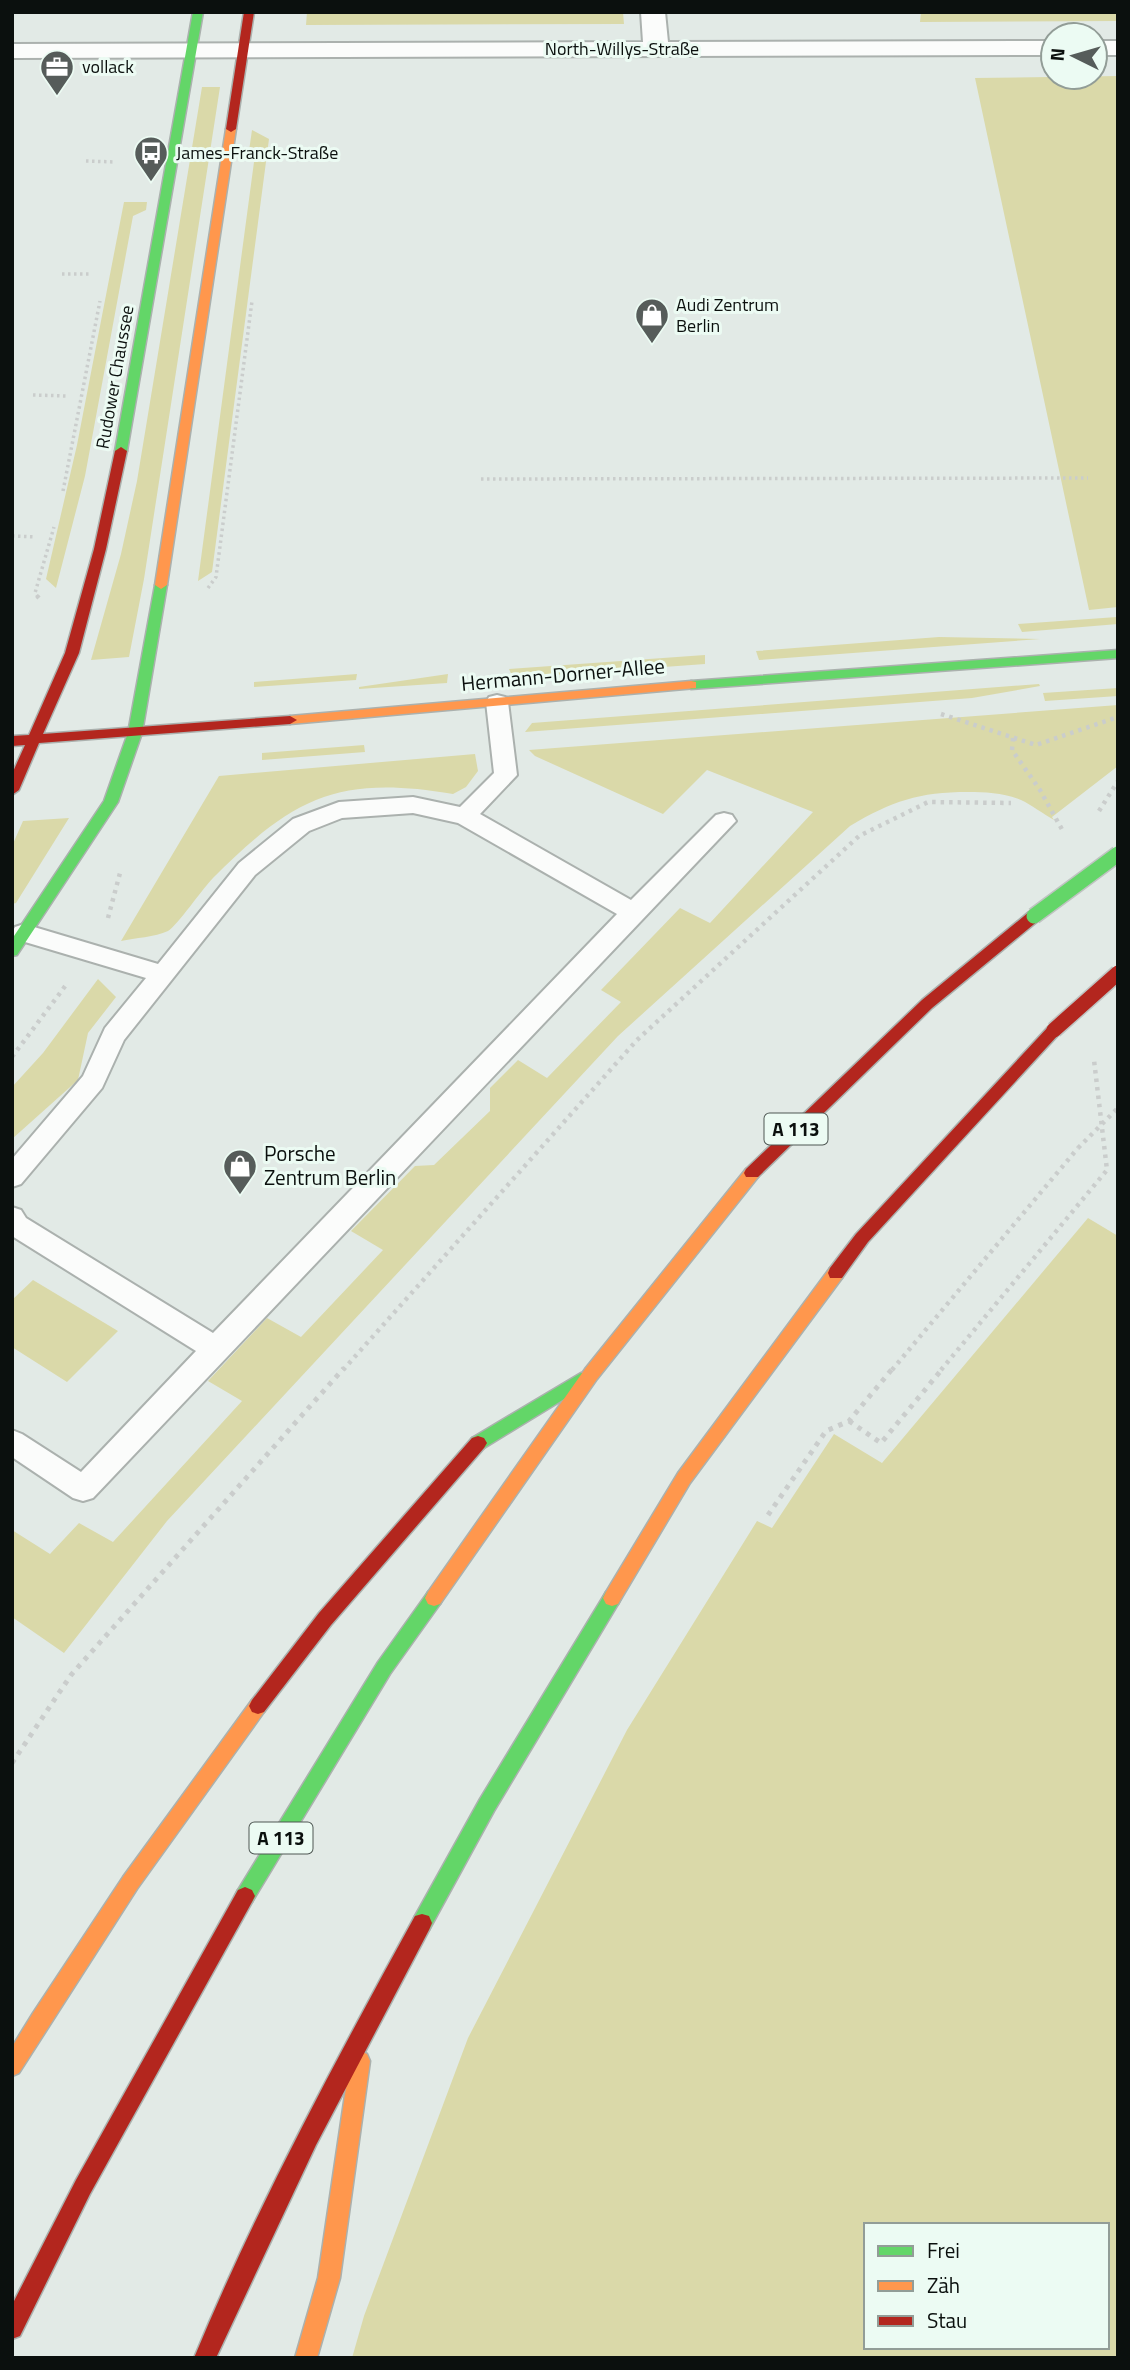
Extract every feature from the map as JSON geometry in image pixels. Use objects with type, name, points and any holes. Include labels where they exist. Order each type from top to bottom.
[{"type":"main road","name":"Rudower Chaussee","points":[[12,790],[72,653],[106,525],[119,465],[198,12]]},
{"type":"main road","points":[[18,942],[111,802],[135,733],[149,664],[248,12]]},
{"type":"main road","name":"Hermann-Dorner-Allee","points":[[12,741],[1118,654]]},
{"type":"main road","name":"A 113","points":[[12,2328],[83,2187],[247,1893],[384,1668],[592,1374],[756,1167],[927,1004],[1034,916],[1118,854]]},
{"type":"main road","points":[[205,2358],[244,2269],[365,2027],[487,1805],[684,1478],[862,1238],[1054,1030],[1118,973]]},
{"type":"main road","points":[[12,2066],[52,2000],[199,1784],[325,1619],[481,1440],[592,1374]]},
{"type":"main road","points":[[306,2358],[329,2278],[365,2027]]},
{"type":"street","points":[[653,12],[656,49]]},
{"type":"street","name":"North-Willys-Straße","points":[[191,51],[1039,48]]},
{"type":"street","points":[[12,51],[191,51]]},
{"type":"lane","points":[[465,816],[506,775],[497,702]]},
{"type":"lane","points":[[12,1177],[93,1081],[114,1035],[247,869],[302,825],[340,810],[413,805],[465,816],[634,912]]},
{"type":"lane","points":[[12,1442],[83,1489],[724,821]]},
{"type":"lane","points":[[18,942],[163,974]]},
{"type":"lane","points":[[14,1223],[215,1349]]},
{"type":"path","points":[[86,161],[115,162]]},
{"type":"path","points":[[62,274],[92,274]]},
{"type":"path","points":[[61,502],[102,289]]},
{"type":"path","points":[[33,395],[67,396]]},
{"type":"path","points":[[481,479],[1088,478]]},
{"type":"path","points":[[43,603],[35,593],[57,514]]},
{"type":"path","points":[[12,536],[36,537]]},
{"type":"path","points":[[942,714],[1036,746],[1118,717]]},
{"type":"path","points":[[1013,738],[1012,750],[1040,790],[1069,842]]},
{"type":"path","points":[[12,1763],[71,1675],[637,1040],[859,836],[928,802],[1011,803]]},
{"type":"path","points":[[768,1515],[826,1431],[849,1421],[1079,1148],[1118,1108]]},
{"type":"path","points":[[849,1421],[881,1443],[1107,1170]]},
{"type":"green space","points":[[307,12],[623,12],[624,24],[306,25]]},
{"type":"green space","points":[[921,12],[1118,12],[1118,21],[920,22]]},
{"type":"green space","points":[[1109,76],[1118,76],[1118,607],[1089,610],[975,78],[1039,77],[1039,91],[1109,91]]},
{"type":"green space","points":[[202,87],[220,87],[144,579],[129,657],[91,660],[121,554],[137,481]]},
{"type":"green space","points":[[252,130],[269,139],[212,572],[198,581],[254,162],[248,158]]},
{"type":"green space","points":[[124,202],[147,202],[146,210],[133,216],[85,476],[56,588],[46,579],[77,445]]},
{"type":"green space","points":[[1117,617],[1118,624],[1022,632],[1018,624]]},
{"type":"green space","points":[[939,637],[1040,639],[759,660],[756,651]]},
{"type":"green space","points":[[705,655],[705,664],[513,678],[509,669]]},
{"type":"green space","points":[[357,674],[356,680],[254,687],[254,682]]},
{"type":"green space","points":[[448,674],[447,683],[359,689],[359,687]]},
{"type":"green space","points":[[1040,686],[972,698],[525,732],[532,723]]},
{"type":"green space","points":[[1118,688],[1118,696],[1045,701],[1043,693]]},
{"type":"green space","points":[[1118,705],[1118,766],[1052,817],[1054,820],[1025,802],[1008,796],[981,792],[951,792],[920,796],[893,804],[850,826],[618,1036],[167,1521],[64,1653],[12,1617],[12,1530],[50,1554],[79,1523],[113,1542],[242,1401],[208,1381],[267,1318],[301,1337],[383,1250],[351,1231],[415,1166],[434,1165],[490,1111],[490,1088],[518,1060],[547,1078],[621,1002],[601,990],[680,908],[710,923],[813,812],[707,770],[663,814],[535,756],[529,750]]},
{"type":"green space","points":[[364,745],[365,752],[262,760],[262,753]]},
{"type":"green space","points":[[475,754],[478,771],[466,787],[453,794],[378,788],[348,791],[320,798],[294,811],[242,850],[213,878],[168,931],[121,941],[219,776]]},
{"type":"green space","points":[[69,818],[16,903],[12,904],[12,846],[23,821]]},
{"type":"green space","points":[[98,979],[116,997],[88,1033],[78,1080],[12,1139],[12,1087],[43,1053]]},
{"type":"green space","points":[[1088,1218],[1118,1236],[1116,2358],[352,2358],[364,2316],[468,2038],[627,1730],[757,1521],[772,1528],[834,1434],[882,1463]]},
{"type":"green space","points":[[33,1280],[118,1331],[67,1382],[12,1347],[12,1300]]},
{"type":"traffic: fast","points":[[121,451],[198,12]]},
{"type":"traffic: fast","points":[[12,951],[111,802],[135,733],[161,585]]},
{"type":"traffic: fast","points":[[691,685],[1118,654]]},
{"type":"traffic: fast","points":[[1034,916],[1118,854]]},
{"type":"traffic: fast","points":[[478,1443],[581,1380]]},
{"type":"traffic: fast","points":[[245,1896],[384,1668],[434,1598]]},
{"type":"traffic: fast","points":[[422,1923],[487,1805],[612,1598]]},
{"type":"traffic: slow","points":[[161,585],[231,129]]},
{"type":"traffic: slow","points":[[290,720],[691,685]]},
{"type":"traffic: slow","points":[[434,1598],[591,1374],[752,1173]]},
{"type":"traffic: slow","points":[[612,1598],[684,1478],[836,1273]]},
{"type":"traffic: slow","points":[[12,2066],[130,1883],[258,1706]]},
{"type":"traffic: slow","points":[[306,2358],[329,2278],[360,2061]]},
{"type":"traffic: jam","points":[[231,129],[249,12]]},
{"type":"traffic: jam","points":[[12,790],[72,653],[100,549],[121,451]]},
{"type":"traffic: jam","points":[[12,741],[290,720]]},
{"type":"traffic: jam","points":[[752,1173],[927,1004],[1034,916]]},
{"type":"traffic: jam","points":[[1054,1030],[1118,973]]},
{"type":"traffic: jam","points":[[836,1273],[862,1238],[1054,1030]]},
{"type":"traffic: jam","points":[[258,1706],[325,1619],[478,1443]]},
{"type":"traffic: jam","points":[[12,2328],[83,2187],[245,1896]]},
{"type":"traffic: jam","points":[[205,2358],[309,2138],[422,1923]]},
{"type":"place","name":"vollack","points":[[57,97]]},
{"type":"place","name":"James-Franck-Straße","points":[[151,183]]},
{"type":"place","name":"Audi Zentrum Berlin","points":[[652,345]]},
{"type":"place","name":"Porsche Zentrum Berlin","points":[[240,1196]]}]
